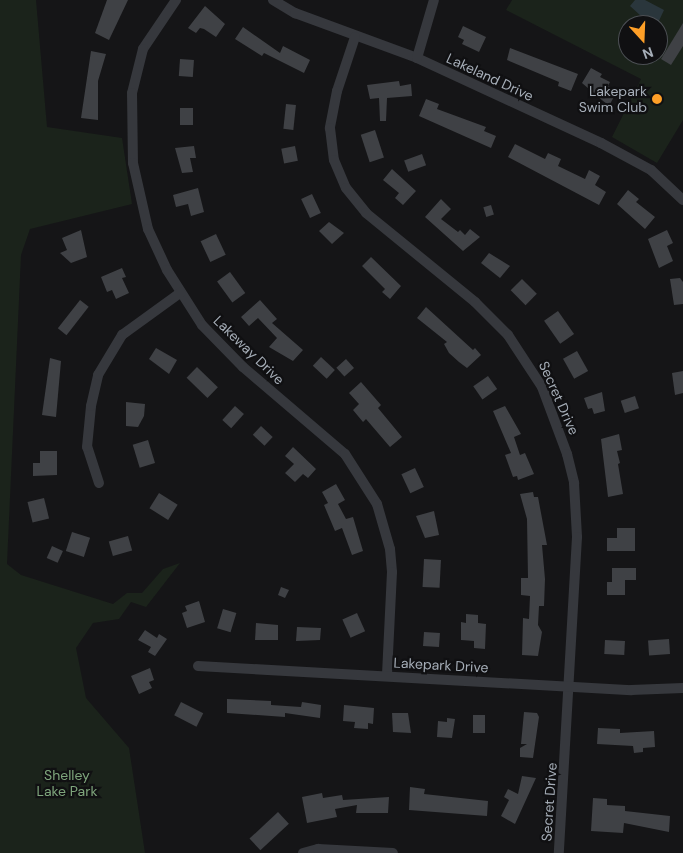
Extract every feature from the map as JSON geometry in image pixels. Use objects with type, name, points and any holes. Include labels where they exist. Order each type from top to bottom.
[{"type":"street","name":"Lakeway Drive","points":[[176,0],[143,49],[130,110],[133,163],[144,215],[155,246],[180,293],[218,344],[345,454],[377,504],[390,549],[392,572],[387,676]]},
{"type":"street","name":"Lakeland Drive","points":[[273,0],[295,13],[355,37],[417,58],[636,161],[683,200]]},
{"type":"street","points":[[417,58],[434,0]]},
{"type":"street","name":"Secret Drive","points":[[355,37],[334,101],[330,128],[334,160],[346,188],[366,213],[475,302],[508,335],[531,366],[562,434],[574,483],[577,513],[570,686],[559,853]]},
{"type":"street","points":[[99,483],[88,447],[90,406],[98,375],[122,335],[180,293]]},
{"type":"street","name":"Lakepark Drive","points":[[198,666],[570,686],[683,688]]},
{"type":"street","points":[[303,853],[318,849],[393,853]]},
{"type":"green space","name":"Shelley Lake Park","points":[[0,0],[36,0],[47,127],[122,138],[132,204],[30,229],[21,255],[7,564],[21,575],[113,604],[127,593],[142,593],[163,569],[180,563],[146,607],[131,602],[119,619],[93,623],[76,648],[86,698],[129,748],[145,853],[0,853]]},
{"type":"green space","name":"Lakepark Swim Club","points":[[512,0],[683,0],[683,120],[657,163],[612,137],[641,79],[506,10]]},
{"type":"shaded area","points":[[635,0],[645,0],[664,10],[662,15],[640,15],[630,6]]},
{"type":"building","points":[[107,0],[128,0],[109,40],[95,33]]},
{"type":"building","points":[[205,6],[225,24],[216,37],[204,29],[200,28],[196,33],[188,28]]},
{"type":"building","points":[[683,23],[683,46],[671,65],[668,63],[668,48]]},
{"type":"building","points":[[463,26],[486,37],[479,52],[462,44],[464,40],[458,37]]},
{"type":"building","points":[[243,27],[280,53],[283,46],[310,60],[304,73],[264,53],[262,56],[235,39]]},
{"type":"building","points":[[510,48],[578,74],[571,91],[558,86],[559,82],[507,60]]},
{"type":"building","points":[[91,51],[106,54],[98,81],[98,120],[81,118]]},
{"type":"building","points":[[180,59],[194,60],[193,77],[179,76]]},
{"type":"building","points":[[591,68],[602,74],[600,77],[610,82],[608,86],[617,91],[609,106],[582,83]]},
{"type":"building","points":[[399,81],[400,86],[411,84],[412,96],[387,98],[386,121],[380,121],[379,98],[370,99],[367,85]]},
{"type":"building","points":[[426,99],[439,104],[437,109],[486,127],[484,131],[496,136],[491,148],[419,116]]},
{"type":"building","points":[[286,104],[296,105],[293,130],[283,129]]},
{"type":"building","points":[[180,108],[193,108],[193,125],[180,125]]},
{"type":"building","points":[[375,130],[384,158],[370,162],[361,135]]},
{"type":"building","points":[[515,144],[545,159],[548,153],[561,159],[558,166],[585,179],[589,170],[600,176],[595,185],[606,192],[599,205],[508,157]]},
{"type":"building","points":[[194,146],[196,158],[190,158],[193,172],[182,173],[175,148]]},
{"type":"building","points":[[295,146],[298,161],[284,163],[281,149]]},
{"type":"building","points":[[422,154],[426,165],[408,172],[404,160]]},
{"type":"building","points":[[392,169],[416,191],[403,205],[395,198],[399,193],[383,180]]},
{"type":"building","points":[[198,188],[204,212],[191,216],[188,204],[176,207],[173,195]]},
{"type":"building","points":[[628,190],[639,199],[636,202],[655,217],[645,229],[617,204]]},
{"type":"building","points":[[312,194],[321,213],[310,218],[301,199]]},
{"type":"building","points":[[441,199],[451,209],[441,219],[458,232],[460,230],[465,235],[470,229],[480,237],[463,251],[425,217]]},
{"type":"building","points":[[491,205],[494,215],[486,217],[483,207]]},
{"type":"building","points":[[329,222],[344,233],[332,244],[319,231]]},
{"type":"building","points":[[81,230],[87,257],[71,263],[60,253],[67,250],[62,238]]},
{"type":"building","points":[[667,230],[673,243],[667,246],[673,261],[659,268],[648,239]]},
{"type":"building","points":[[216,234],[226,255],[210,262],[201,241]]},
{"type":"building","points":[[489,253],[510,266],[500,278],[481,263]]},
{"type":"building","points":[[371,257],[401,286],[390,299],[382,292],[385,289],[362,266]]},
{"type":"building","points":[[122,268],[126,277],[122,278],[129,293],[116,299],[112,290],[107,292],[101,277]]},
{"type":"building","points":[[230,272],[245,293],[232,302],[217,281]]},
{"type":"building","points":[[680,278],[683,282],[683,304],[674,305],[670,279]]},
{"type":"building","points":[[522,279],[537,294],[526,305],[511,290]]},
{"type":"building","points":[[80,300],[89,307],[67,335],[58,328]]},
{"type":"building","points":[[260,300],[277,319],[272,323],[303,350],[293,361],[269,347],[277,338],[258,318],[249,326],[241,317]]},
{"type":"building","points":[[426,307],[481,355],[467,368],[449,353],[444,344],[447,342],[417,318]]},
{"type":"building","points":[[558,311],[574,334],[560,344],[544,321]]},
{"type":"building","points":[[156,348],[177,360],[169,374],[149,359]]},
{"type":"building","points":[[577,351],[588,371],[574,379],[563,359]]},
{"type":"building","points":[[321,357],[335,370],[327,379],[313,366]]},
{"type":"building","points":[[50,358],[61,361],[56,417],[42,415]]},
{"type":"building","points":[[346,359],[354,368],[344,377],[336,368]]},
{"type":"building","points":[[197,367],[218,387],[207,398],[187,378]]},
{"type":"building","points":[[683,371],[683,393],[675,395],[672,373]]},
{"type":"building","points":[[488,376],[497,389],[482,399],[473,386]]},
{"type":"building","points":[[361,382],[381,405],[378,408],[402,437],[390,447],[366,419],[363,422],[353,410],[359,404],[349,393]]},
{"type":"building","points":[[602,392],[605,411],[594,414],[592,408],[588,409],[584,398]]},
{"type":"building","points":[[635,396],[639,408],[625,413],[621,401]]},
{"type":"building","points":[[126,402],[145,404],[144,416],[138,427],[126,426]]},
{"type":"building","points":[[235,406],[244,414],[231,428],[222,420]]},
{"type":"building","points":[[505,406],[521,434],[514,437],[520,455],[525,453],[534,474],[518,480],[517,476],[513,477],[505,455],[511,453],[493,411]]},
{"type":"building","points":[[261,426],[273,437],[265,446],[253,435]]},
{"type":"building","points":[[619,434],[622,450],[617,451],[623,494],[608,497],[601,439]]},
{"type":"building","points":[[148,440],[155,463],[140,468],[133,445]]},
{"type":"building","points":[[293,447],[316,469],[308,478],[303,474],[295,482],[285,473],[294,464],[285,456]]},
{"type":"building","points":[[40,451],[57,451],[57,475],[33,476],[33,463],[40,463]]},
{"type":"building","points":[[415,468],[424,487],[410,493],[401,474]]},
{"type":"building","points":[[336,484],[345,500],[338,504],[346,519],[353,517],[363,551],[352,555],[342,528],[335,531],[324,505],[328,503],[322,492]]},
{"type":"building","points":[[533,492],[534,497],[538,497],[547,545],[542,545],[545,579],[544,606],[539,606],[538,625],[542,632],[538,656],[522,655],[523,618],[529,619],[530,596],[521,595],[521,578],[528,578],[527,519],[520,494]]},
{"type":"building","points":[[159,493],[178,505],[168,520],[149,508]]},
{"type":"building","points":[[44,498],[49,518],[33,522],[28,502]]},
{"type":"building","points":[[434,511],[439,535],[425,538],[416,516]]},
{"type":"building","points":[[617,528],[635,528],[635,551],[607,551],[607,538],[617,538]]},
{"type":"building","points":[[72,532],[90,538],[84,557],[66,551]]},
{"type":"building","points":[[128,536],[132,550],[113,556],[109,542]]},
{"type":"building","points":[[52,546],[63,551],[58,563],[47,558]]},
{"type":"building","points":[[424,559],[441,560],[440,588],[423,587]]},
{"type":"building","points":[[612,568],[636,568],[636,580],[625,580],[625,595],[607,595],[607,582],[612,582]]},
{"type":"building","points":[[281,587],[289,590],[285,598],[278,595]]},
{"type":"building","points":[[199,601],[205,622],[187,628],[182,613],[187,611],[185,606]]},
{"type":"building","points":[[223,609],[236,613],[231,632],[217,628]]},
{"type":"building","points":[[357,613],[365,631],[351,638],[342,620]]},
{"type":"building","points":[[466,614],[478,615],[478,623],[486,624],[485,649],[474,648],[474,641],[461,640],[461,622],[466,623]]},
{"type":"building","points":[[256,623],[278,625],[278,640],[255,640]]},
{"type":"building","points":[[297,627],[321,628],[320,640],[296,641]]},
{"type":"building","points":[[145,630],[157,638],[159,634],[167,639],[155,656],[148,652],[151,647],[138,640]]},
{"type":"building","points":[[424,632],[440,633],[439,647],[423,646]]},
{"type":"building","points":[[669,639],[670,654],[649,655],[648,640]]},
{"type":"building","points":[[605,640],[625,641],[624,655],[604,654]]},
{"type":"building","points":[[150,668],[154,680],[149,682],[152,688],[139,694],[131,676]]},
{"type":"building","points":[[227,699],[271,701],[271,705],[301,707],[302,702],[321,705],[320,718],[285,713],[285,717],[227,713]]},
{"type":"building","points":[[181,702],[203,713],[196,727],[174,715]]},
{"type":"building","points":[[344,705],[374,708],[373,724],[368,723],[368,729],[354,728],[355,722],[343,721]]},
{"type":"building","points":[[524,712],[537,713],[539,717],[533,758],[520,757],[520,748],[527,744],[521,744]]},
{"type":"building","points":[[392,713],[408,713],[411,733],[393,732]]},
{"type":"building","points":[[473,715],[485,715],[485,733],[473,733]]},
{"type":"building","points":[[447,718],[455,719],[452,738],[437,737],[438,721],[447,722]]},
{"type":"building","points":[[598,728],[620,729],[620,733],[654,731],[655,747],[643,748],[643,752],[634,753],[633,746],[597,744]]},
{"type":"building","points":[[522,776],[536,778],[515,824],[501,816],[509,800],[504,797],[508,789],[518,794]]},
{"type":"building","points":[[410,787],[425,789],[424,794],[488,801],[487,816],[409,810]]},
{"type":"building","points":[[322,793],[323,798],[342,795],[343,800],[389,797],[388,813],[356,813],[357,805],[335,809],[337,817],[307,823],[302,797]]},
{"type":"building","points":[[593,798],[607,799],[607,805],[625,806],[625,811],[670,816],[669,832],[624,823],[623,833],[591,831]]},
{"type":"building","points":[[278,812],[289,824],[260,850],[249,839]]},
{"type":"place","name":"Lakepark Swim Club","points":[[657,99]]}]
